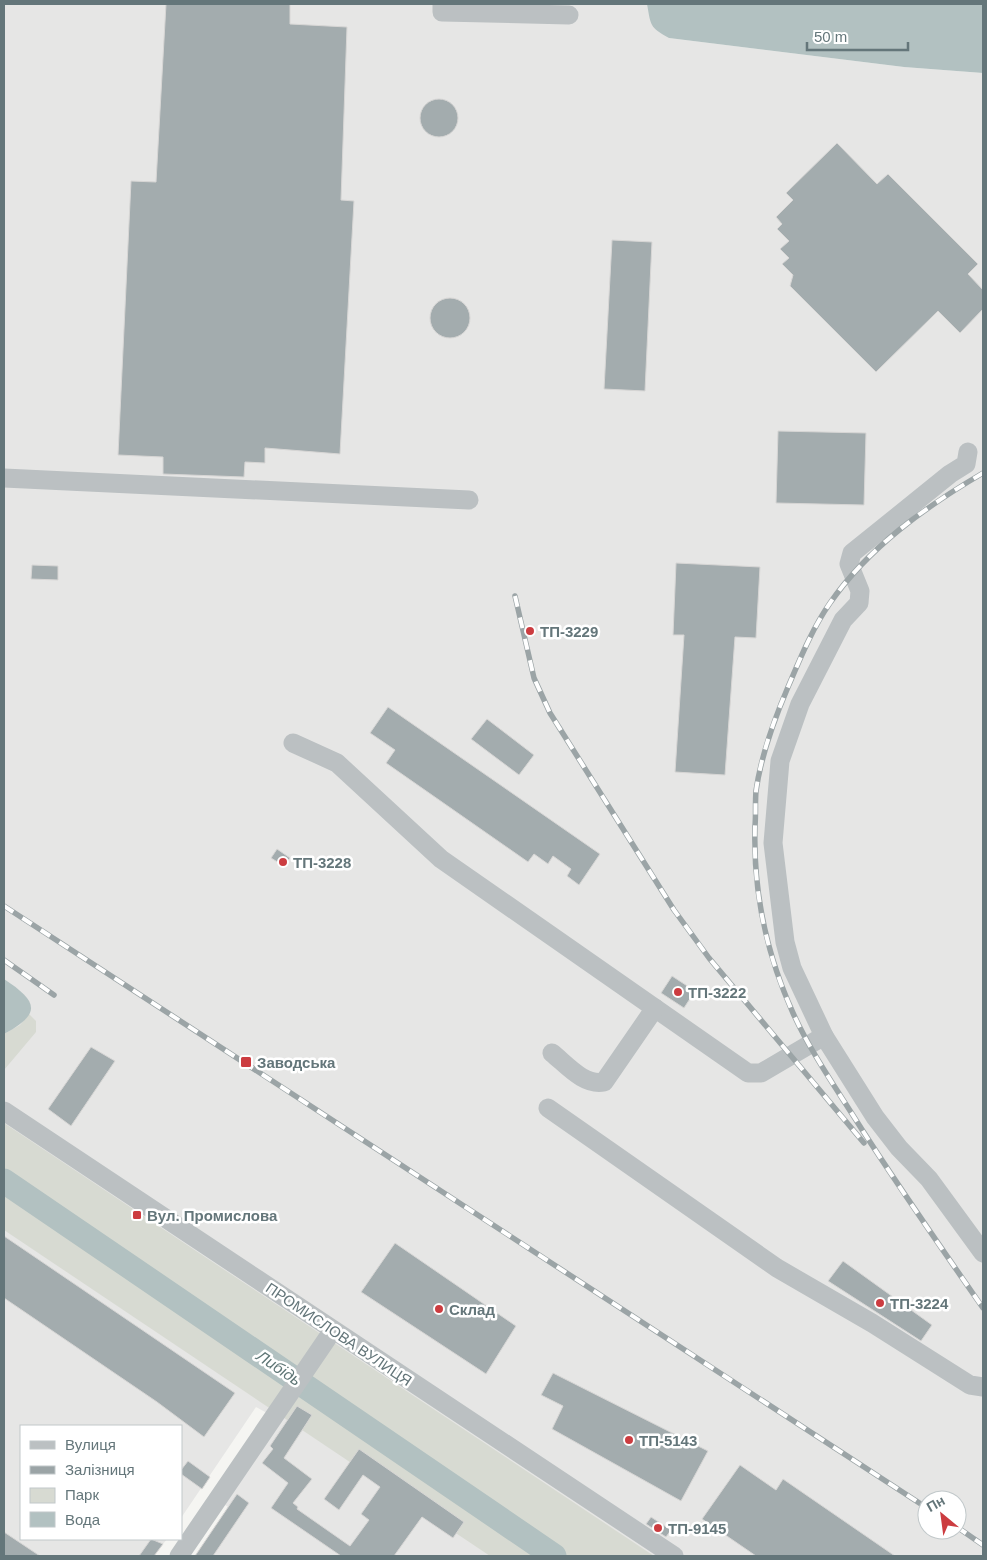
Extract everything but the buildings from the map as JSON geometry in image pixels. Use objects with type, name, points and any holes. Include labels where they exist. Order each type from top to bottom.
[{"type":"street","points":[[442,4],[442,12],[570,15]]},
{"type":"street","points":[[968,452],[966,464],[950,474],[852,553],[849,564],[860,591],[859,603],[843,620],[800,704],[780,761],[772,843],[785,942],[792,968],[824,1036],[875,1117],[899,1148],[929,1178],[983,1253]]},
{"type":"street","points":[[4,478],[469,500]]},
{"type":"street","points":[[293,743],[337,763],[427,848],[748,1072],[761,1073],[824,1036]]},
{"type":"street","points":[[552,1053],[585,1080],[594,1084],[604,1082],[655,1008]]},
{"type":"street","points":[[548,1108],[777,1268],[872,1323],[970,1385],[983,1387]]},
{"type":"street","name":"ПРОМИСЛОВА ВУЛИЦЯ","points":[[4,1111],[674,1556]]},
{"type":"street","points":[[179,1556],[333,1330]]},
{"type":"shaded area","points":[[4,4],[647,4],[669,38],[904,67],[983,73],[983,1556],[195,1556],[228,1507],[222,1503],[276,1418],[256,1407],[182,1517],[182,1425],[20,1425],[20,1540],[166,1540],[154,1556],[4,1556]]},
{"type":"green space","points":[[29,1014],[36,1021],[36,1032],[4,1070],[4,1034],[20,1025]]},
{"type":"green space","points":[[4,1123],[654,1556],[490,1556],[4,1230]]},
{"type":"water","points":[[647,4],[983,4],[983,73],[904,67],[669,38],[652,25]]},
{"type":"water","points":[[4,979],[23,994],[31,1007],[30,1013],[25,1020],[4,1034]]},
{"type":"waterway","name":"Либідь","points":[[4,1181],[554,1556]]},
{"type":"railway","points":[[983,473],[919,514],[880,546],[845,583],[830,603],[807,644],[769,738],[758,778],[755,826],[756,875],[763,922],[775,968],[800,1028],[825,1072],[876,1151],[983,1308]]},
{"type":"railway","points":[[515,596],[534,678],[550,713],[674,910],[709,958],[864,1143]]},
{"type":"railway","points":[[4,906],[917,1501]]},
{"type":"railway","points":[[4,960],[54,995]]},
{"type":"railway","points":[[967,1534],[983,1545]]},
{"type":"place","name":"ТП-3229","points":[[530,631]]},
{"type":"place","name":"ТП-3228","points":[[283,862]]},
{"type":"place","name":"ТП-3222","points":[[678,992]]},
{"type":"place","name":"Заводська","points":[[246,1062]]},
{"type":"place","name":"Вул. Промислова","points":[[137,1215]]},
{"type":"place","name":"ТП-3224","points":[[880,1303]]},
{"type":"place","name":"Склад","points":[[439,1309]]},
{"type":"place","name":"ТП-5143","points":[[629,1440]]},
{"type":"place","name":"ТП-9145","points":[[658,1528]]}]
